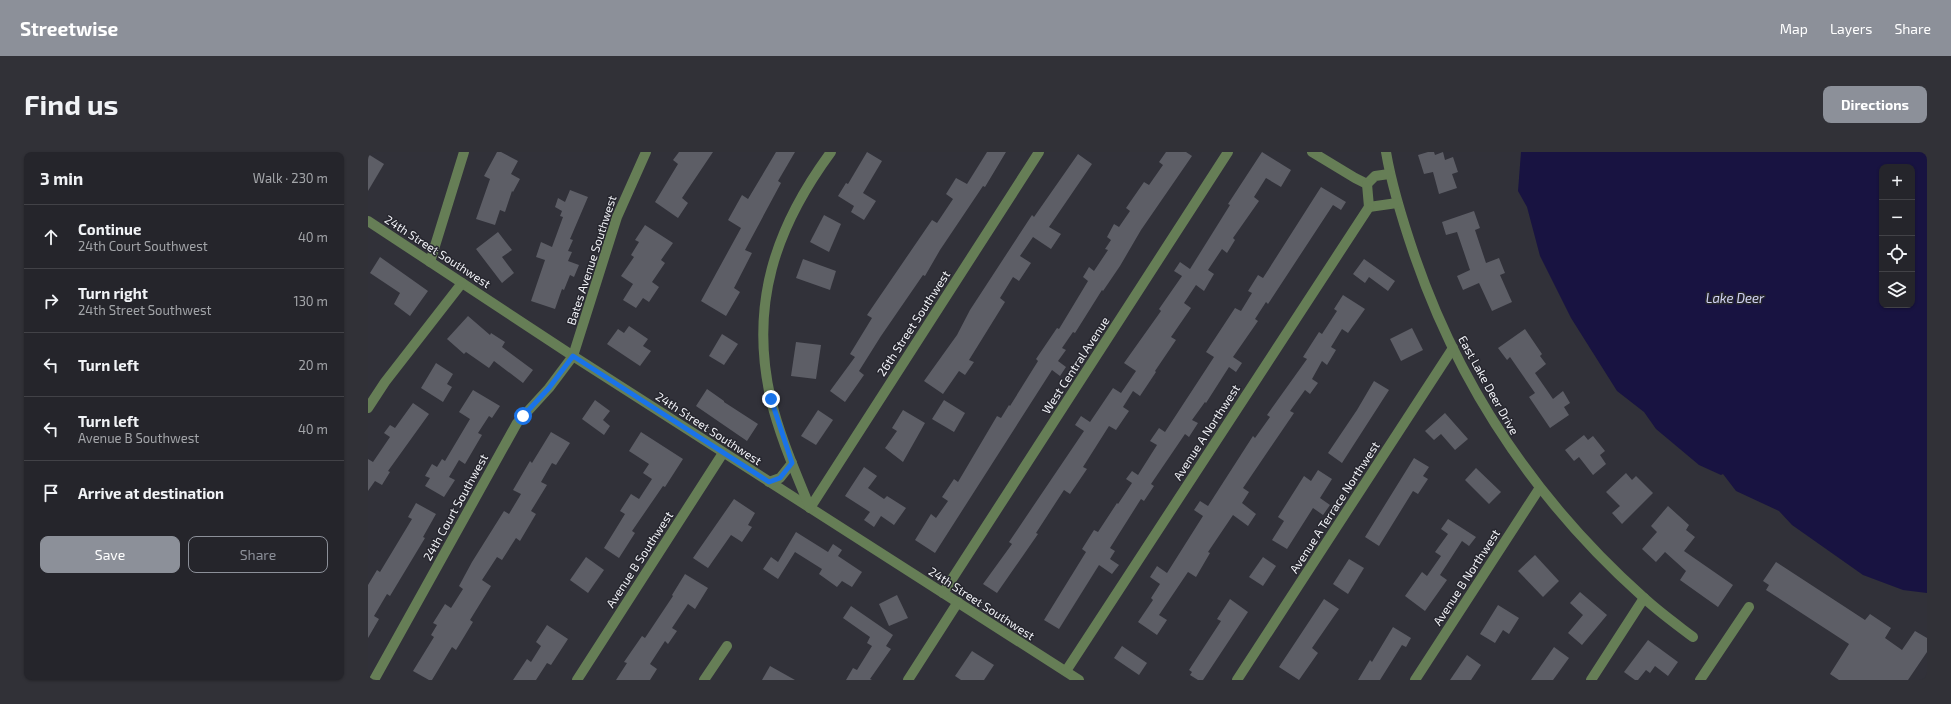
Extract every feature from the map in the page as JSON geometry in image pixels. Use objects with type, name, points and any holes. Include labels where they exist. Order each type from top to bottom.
[{"type":"street","points":[[430,262],[464,152]]},
{"type":"street","name":"Bates Avenue Southwest","points":[[573,356],[617,217],[646,152]]},
{"type":"street","points":[[810,508],[792,463],[771,399],[764,356],[763,335],[766,292],[772,262],[786,226],[809,184],[831,152]]},
{"type":"street","name":"26th Street Southwest","points":[[810,508],[1039,152]]},
{"type":"street","name":"West Central Avenue","points":[[943,593],[1228,152]]},
{"type":"street","points":[[1312,152],[1367,184]]},
{"type":"street","name":"East Lake Deer Drive","points":[[1386,152],[1389,174],[1396,204],[1424,283],[1453,348],[1499,432],[1539,489],[1593,549],[1644,598],[1693,637]]},
{"type":"street","points":[[1389,174],[1375,176],[1367,184],[1369,207],[1396,204]]},
{"type":"street","name":"Avenue A Northwest","points":[[1066,671],[1369,207]]},
{"type":"street","name":"24th Street Southwest","points":[[368,221],[723,453],[1079,680]]},
{"type":"street","points":[[368,408],[385,382],[462,283]]},
{"type":"street","name":"Avenue A Terrace Northwest","points":[[1237,680],[1453,348]]},
{"type":"street","name":"24th Court Southwest","points":[[374,680],[517,424],[549,388],[573,356]]},
{"type":"street","name":"Avenue B Southwest","points":[[577,680],[723,453]]},
{"type":"street","points":[[769,482],[780,478],[792,463]]},
{"type":"street","name":"Avenue B Northwest","points":[[1415,680],[1539,489]]},
{"type":"street","points":[[1591,680],[1644,598]]},
{"type":"street","points":[[908,680],[958,602]]},
{"type":"street","points":[[1700,680],[1749,607]]},
{"type":"street","points":[[704,680],[727,646]]},
{"type":"water","name":"Lake Deer","points":[[1521,152],[1927,152],[1927,593],[1903,590],[1863,575],[1792,525],[1779,511],[1736,491],[1723,474],[1721,475],[1699,465],[1656,429],[1644,412],[1617,391],[1571,318],[1540,256],[1527,207],[1518,191]]},
{"type":"building","points":[[497,152],[501,152],[518,161],[511,174],[520,179],[513,192],[512,191],[505,212],[500,210],[495,225],[476,219],[490,179],[484,176]]},
{"type":"building","points":[[679,152],[713,152],[682,198],[688,203],[678,218],[655,202],[678,164],[673,160]]},
{"type":"building","points":[[776,152],[795,152],[778,181],[781,183],[745,250],[752,253],[734,288],[740,292],[726,316],[701,301],[741,228],[728,220],[742,195],[748,199]]},
{"type":"building","points":[[867,152],[882,161],[863,193],[876,201],[864,220],[851,212],[854,206],[838,196],[846,183],[848,184]]},
{"type":"building","points":[[987,152],[1006,152],[985,187],[983,186],[940,250],[925,276],[923,275],[881,336],[859,371],[864,375],[845,402],[830,391],[855,357],[850,354],[872,318],[867,315],[932,220],[937,223],[953,199],[946,194],[956,178],[967,184]]},
{"type":"building","points":[[1166,152],[1186,152],[1192,156],[1141,230],[1120,266],[1103,291],[1102,290],[1075,333],[1073,332],[1062,348],[1066,350],[1058,361],[1066,367],[1060,376],[1052,370],[935,553],[915,540],[931,514],[936,518],[948,501],[942,497],[954,479],[958,482],[997,416],[1001,418],[1009,405],[1010,406],[1038,361],[1036,359],[1057,328],[1059,329],[1088,281],[1083,277],[1089,267],[1094,271],[1108,250],[1105,249],[1111,240],[1107,237],[1114,224],[1119,227],[1130,211],[1126,208],[1144,182],[1149,185],[1163,165],[1159,162]]},
{"type":"building","points":[[1262,152],[1291,170],[1281,187],[1266,178],[1254,197],[1259,201],[1233,238],[1235,240],[1227,253],[1222,249],[1208,270],[1214,274],[1204,291],[1196,285],[1184,303],[1191,308],[1171,337],[1176,340],[1155,371],[1156,372],[1140,396],[1133,391],[1123,407],[1129,411],[1116,430],[1109,426],[1083,467],[1087,469],[1070,494],[1064,490],[1036,533],[1038,534],[997,593],[983,584],[1012,544],[1009,542],[1084,431],[1075,425],[1081,416],[1090,422],[1113,388],[1121,393],[1136,371],[1124,363],[1161,311],[1159,309],[1182,276],[1174,271],[1180,262],[1190,269],[1230,205],[1228,204]]},
{"type":"building","points":[[1434,152],[1435,155],[1443,152],[1445,160],[1453,157],[1458,172],[1452,174],[1457,188],[1439,194],[1433,172],[1424,174],[1418,155]]},
{"type":"building","points":[[368,154],[384,164],[368,191]]},
{"type":"building","points":[[1078,154],[1092,164],[1049,227],[1061,234],[1051,249],[1033,237],[1020,256],[1031,263],[1019,281],[1013,277],[1000,298],[1005,302],[969,360],[974,362],[965,375],[959,371],[943,394],[924,381],[957,335],[970,310],[1032,215],[1034,217]]},
{"type":"building","points":[[1321,187],[1346,202],[1341,210],[1333,205],[1268,304],[1266,302],[1255,319],[1258,321],[1233,357],[1242,363],[1236,372],[1229,367],[1206,403],[1205,402],[1192,420],[1198,423],[1189,437],[1185,434],[1151,484],[1154,486],[1144,501],[1141,499],[1110,548],[1115,551],[1110,559],[1119,565],[1112,574],[1099,565],[1059,629],[1044,620],[1086,552],[1082,549],[1094,530],[1098,532],[1132,483],[1126,479],[1132,471],[1138,475],[1157,445],[1150,441],[1159,428],[1165,432],[1214,357],[1206,352],[1235,308],[1241,311],[1252,293],[1248,291],[1258,275],[1263,278]]},
{"type":"building","points":[[570,190],[588,197],[570,239],[573,240],[568,251],[572,252],[568,261],[579,265],[574,277],[570,275],[564,290],[562,289],[555,309],[531,301],[545,260],[536,257],[541,242],[552,247],[563,217],[560,216],[562,211],[555,207],[558,198],[565,202]]},
{"type":"building","points":[[1474,211],[1480,228],[1475,230],[1486,263],[1499,258],[1505,273],[1500,275],[1512,302],[1492,311],[1479,283],[1463,290],[1457,276],[1470,270],[1457,232],[1446,235],[1442,222]]},
{"type":"building","points":[[824,215],[841,224],[829,252],[810,242]]},
{"type":"building","points":[[645,225],[673,243],[661,260],[665,263],[652,282],[659,287],[649,302],[643,298],[636,308],[623,300],[633,284],[621,276],[634,257],[631,255],[639,242],[635,240]]},
{"type":"building","points":[[498,232],[512,250],[502,257],[514,273],[502,283],[476,249]]},
{"type":"building","points":[[380,257],[428,291],[410,316],[394,304],[400,293],[370,273]]},
{"type":"building","points":[[803,259],[836,271],[830,290],[796,278]]},
{"type":"building","points":[[1364,259],[1395,281],[1388,291],[1369,277],[1365,283],[1353,274]]},
{"type":"building","points":[[1343,295],[1365,309],[1348,333],[1342,329],[1331,347],[1336,350],[1327,365],[1322,361],[1312,379],[1318,383],[1310,394],[1305,390],[1290,411],[1294,413],[1243,488],[1249,492],[1242,503],[1256,514],[1248,526],[1233,515],[1208,552],[1210,553],[1196,577],[1188,572],[1159,615],[1167,620],[1157,635],[1138,622],[1153,600],[1151,598],[1160,584],[1150,577],[1157,566],[1167,573],[1203,516],[1194,510],[1200,501],[1208,506],[1253,436],[1255,438],[1270,417],[1267,415],[1307,359],[1303,357],[1319,332],[1322,334],[1337,311],[1334,309]]},
{"type":"building","points":[[468,316],[490,335],[491,333],[505,342],[502,347],[533,370],[523,383],[494,361],[489,368],[466,352],[464,354],[447,339]]},
{"type":"building","points":[[629,326],[648,339],[643,346],[651,351],[640,366],[607,344],[618,329],[624,333]]},
{"type":"building","points":[[1412,328],[1423,350],[1401,361],[1390,339]]},
{"type":"building","points":[[1525,329],[1542,354],[1540,356],[1546,364],[1535,373],[1553,399],[1563,391],[1570,403],[1564,407],[1569,415],[1550,428],[1529,397],[1535,393],[1510,357],[1507,360],[1498,348]]},
{"type":"building","points":[[722,334],[738,344],[724,365],[709,356]]},
{"type":"building","points":[[796,342],[821,345],[816,379],[791,376]]},
{"type":"building","points":[[436,363],[453,374],[447,384],[452,387],[443,402],[421,388]]},
{"type":"building","points":[[1374,381],[1389,390],[1342,463],[1328,453],[1357,410]]},
{"type":"building","points":[[707,389],[758,424],[747,441],[696,406]]},
{"type":"building","points":[[473,390],[500,406],[492,418],[489,416],[478,433],[482,435],[465,464],[459,460],[449,477],[455,480],[444,497],[425,486],[430,478],[425,476],[432,464],[437,467],[442,459],[445,461],[470,419],[459,412]]},
{"type":"building","points":[[595,400],[610,411],[603,420],[610,426],[604,435],[582,419]]},
{"type":"building","points":[[944,400],[965,413],[954,432],[932,419]]},
{"type":"building","points":[[413,403],[429,414],[388,471],[390,472],[382,485],[375,481],[368,491],[368,459],[373,462],[390,437],[384,433],[390,425],[395,428]]},
{"type":"building","points":[[818,410],[833,420],[816,445],[801,436]]},
{"type":"building","points":[[903,410],[925,423],[903,462],[885,448],[897,431],[892,428]]},
{"type":"building","points":[[1445,413],[1468,439],[1455,450],[1441,434],[1434,440],[1425,431]]},
{"type":"building","points":[[551,432],[570,443],[556,465],[552,463],[541,482],[547,485],[531,511],[536,514],[520,541],[516,538],[502,560],[497,557],[482,580],[491,586],[470,620],[473,622],[456,650],[452,647],[432,680],[429,680],[413,671],[434,637],[431,635],[437,625],[433,623],[445,604],[451,608],[463,589],[459,586],[472,562],[504,511],[509,514],[521,494],[513,490],[530,461],[532,463]]},
{"type":"building","points":[[641,432],[683,459],[665,487],[663,486],[632,531],[635,533],[619,558],[604,548],[625,514],[620,511],[631,494],[639,499],[652,479],[643,473],[649,464],[629,451]]},
{"type":"building","points":[[1584,435],[1588,440],[1593,436],[1605,451],[1600,455],[1606,464],[1593,475],[1579,457],[1574,461],[1565,450]]},
{"type":"building","points":[[1414,458],[1429,467],[1423,476],[1428,479],[1418,494],[1413,491],[1379,546],[1365,537]]},
{"type":"building","points":[[864,467],[877,476],[868,488],[884,499],[887,496],[906,508],[894,525],[881,516],[874,527],[864,520],[870,512],[845,496]]},
{"type":"building","points":[[1476,468],[1501,492],[1489,504],[1465,480]]},
{"type":"building","points":[[1318,470],[1332,479],[1320,498],[1330,505],[1323,515],[1313,508],[1287,549],[1272,540],[1284,521],[1278,517],[1304,476],[1311,481]]},
{"type":"building","points":[[1626,473],[1632,480],[1636,476],[1653,493],[1622,524],[1612,513],[1620,506],[1606,492]]},
{"type":"building","points":[[734,499],[755,513],[748,525],[752,527],[742,542],[731,535],[708,568],[693,558]]},
{"type":"building","points":[[416,503],[436,514],[423,537],[425,538],[390,596],[387,594],[374,616],[379,619],[368,638],[368,585],[377,570],[380,572],[412,519],[408,517]]},
{"type":"building","points":[[1668,506],[1689,525],[1686,530],[1695,537],[1684,551],[1733,585],[1718,607],[1680,580],[1686,571],[1665,552],[1656,562],[1642,549],[1657,532],[1651,526]]},
{"type":"building","points":[[1448,519],[1476,537],[1469,546],[1462,541],[1440,575],[1447,580],[1425,611],[1405,596],[1422,572],[1427,576],[1441,556],[1435,552],[1448,534],[1441,529]]},
{"type":"building","points":[[796,532],[828,552],[833,544],[842,550],[838,556],[862,572],[852,587],[842,581],[837,587],[819,574],[822,569],[795,552],[778,579],[763,569],[771,557],[778,562]]},
{"type":"building","points":[[1535,555],[1559,581],[1543,597],[1518,571]]},
{"type":"building","points":[[586,557],[604,570],[588,593],[570,580]]},
{"type":"building","points":[[1263,557],[1276,566],[1263,586],[1249,577]]},
{"type":"building","points":[[1349,559],[1364,568],[1348,594],[1333,584]]},
{"type":"building","points":[[1776,562],[1865,620],[1870,614],[1891,628],[1885,638],[1902,650],[1915,631],[1927,638],[1927,652],[1908,680],[1839,680],[1830,674],[1849,644],[1766,590],[1769,585],[1763,581]]},
{"type":"building","points":[[685,574],[708,588],[695,609],[688,604],[672,628],[677,631],[668,644],[665,641],[650,664],[657,669],[650,680],[616,680],[627,663],[624,662],[642,636],[645,638],[673,596],[672,595]]},
{"type":"building","points":[[1580,592],[1607,615],[1582,645],[1568,633],[1583,615],[1570,603]]},
{"type":"building","points":[[897,595],[908,618],[889,626],[879,604]]},
{"type":"building","points":[[1230,599],[1248,612],[1203,680],[1198,680],[1190,675],[1192,672],[1189,670],[1221,621],[1217,619]]},
{"type":"building","points":[[1324,599],[1339,609],[1312,648],[1318,653],[1299,680],[1279,667]]},
{"type":"building","points":[[1498,605],[1519,618],[1509,634],[1503,630],[1495,643],[1480,634]]},
{"type":"building","points":[[851,606],[893,635],[886,646],[891,649],[870,679],[872,680],[846,680],[853,668],[857,670],[872,646],[867,643],[870,637],[843,618]]},
{"type":"building","points":[[547,625],[568,639],[551,665],[547,663],[536,680],[513,680],[527,659],[531,662],[541,646],[536,642]]},
{"type":"building","points":[[1393,627],[1411,638],[1406,647],[1402,645],[1380,680],[1358,680],[1370,660],[1372,662]]},
{"type":"building","points":[[1648,640],[1678,662],[1668,676],[1655,666],[1650,673],[1646,670],[1638,680],[1635,680],[1624,672]]},
{"type":"building","points":[[1122,646],[1147,663],[1139,675],[1114,658]]},
{"type":"building","points":[[1554,647],[1569,658],[1553,680],[1531,680]]},
{"type":"building","points":[[972,651],[994,665],[984,680],[961,680],[955,676]]},
{"type":"building","points":[[1467,655],[1481,665],[1471,680],[1450,680]]},
{"type":"building","points":[[770,666],[795,680],[762,680]]},
{"type":"route","points":[[523,416],[549,388],[573,356],[769,482],[780,478],[792,463],[777,422],[771,399]]}]
